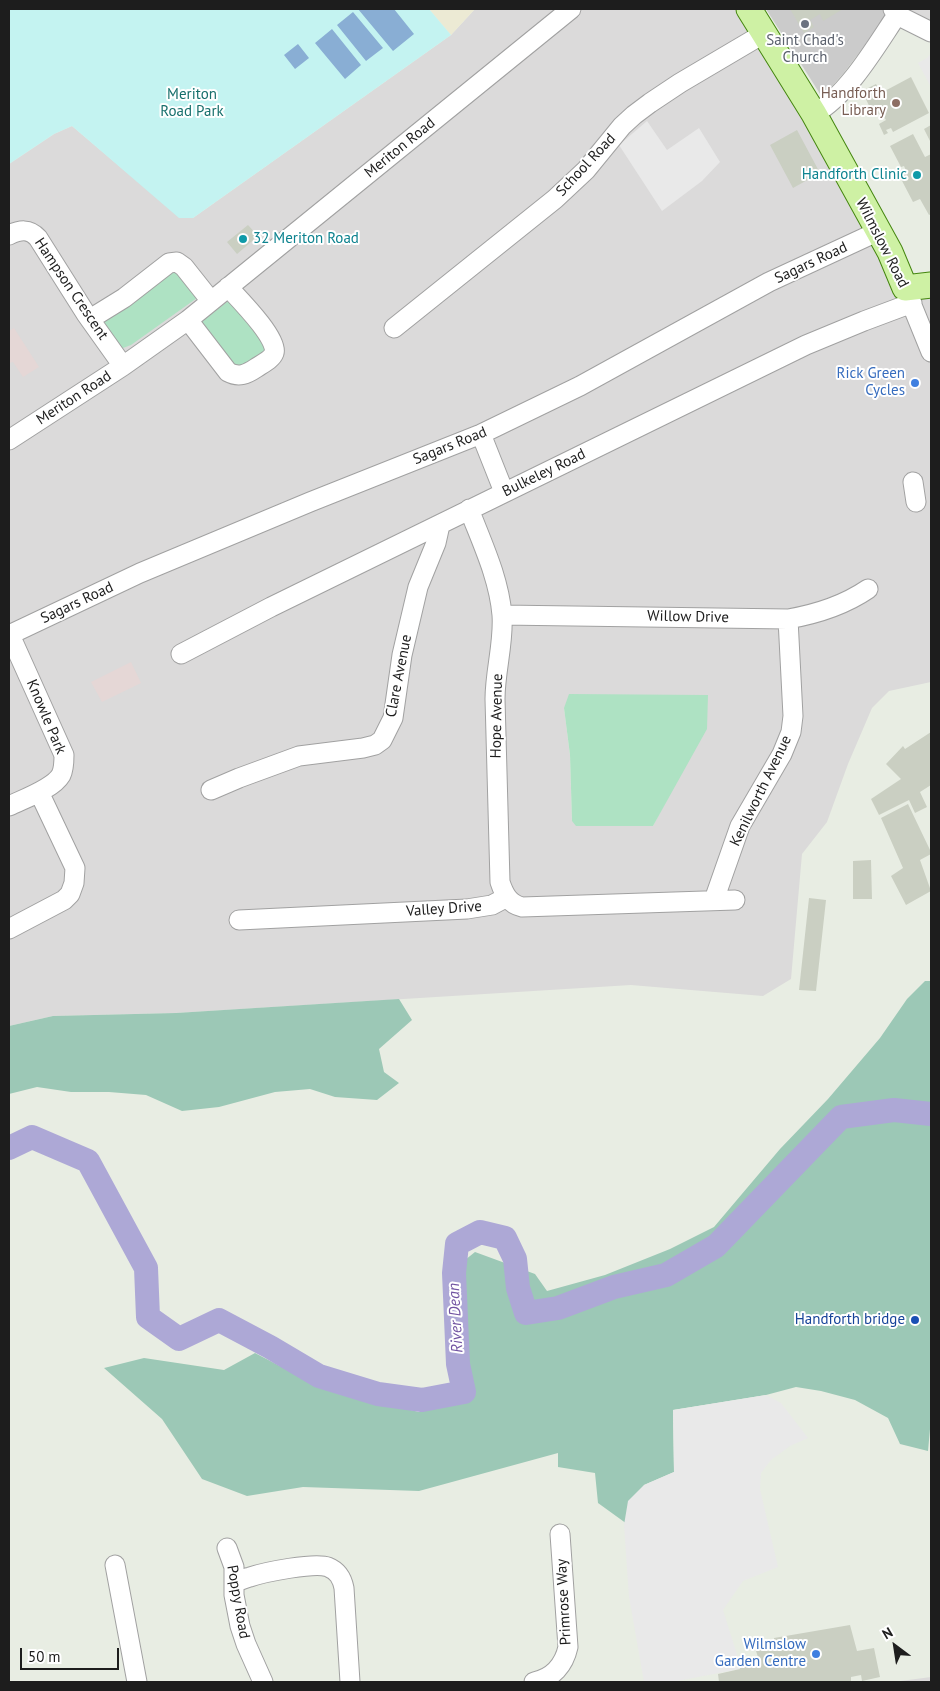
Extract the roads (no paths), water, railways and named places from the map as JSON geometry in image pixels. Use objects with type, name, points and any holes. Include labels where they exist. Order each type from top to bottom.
[{"type":"main road","name":"Wilmslow Road","points":[[749,9],[814,114],[845,173],[879,231],[908,296]]},
{"type":"main road","points":[[908,296],[931,285]]},
{"type":"street","name":"Meriton Road","points":[[9,440],[123,366],[188,320],[571,9]]},
{"type":"street","points":[[814,114],[824,109],[859,71],[897,11],[931,32]]},
{"type":"street","name":"School Road","points":[[394,328],[555,198],[586,170],[622,126],[634,115],[680,83],[763,34]]},
{"type":"street","name":"Hampson Crescent","points":[[9,235],[22,230],[33,233],[123,366]]},
{"type":"street","name":"Sagars Road","points":[[9,635],[140,573],[480,434],[580,386],[769,282],[879,231]]},
{"type":"street","points":[[90,319],[124,298],[169,263],[177,262],[184,267],[211,301]]},
{"type":"street","points":[[188,320],[228,372],[234,376],[246,374],[271,357],[275,352],[272,340],[228,287]]},
{"type":"street","name":"Wilmslow Road","points":[[908,296],[931,352]]},
{"type":"street","name":"Bulkeley Road","points":[[181,654],[271,607],[504,492],[806,345],[864,321],[908,296]]},
{"type":"street","points":[[480,434],[504,492]]},
{"type":"street","name":"Hope Avenue","points":[[469,510],[492,568],[502,615],[502,641],[495,682],[495,708],[500,882],[507,897]]},
{"type":"street","name":"Clare Avenue","points":[[211,790],[299,756],[363,748],[375,745],[382,740],[393,718],[402,655],[418,588],[436,543],[440,525]]},
{"type":"street","name":"Willow Drive","points":[[502,615],[788,619],[832,608],[868,589]]},
{"type":"street","name":"Kenilworth Avenue","points":[[714,900],[740,826],[782,754],[791,732],[793,716],[788,619]]},
{"type":"street","name":"Knowle Park","points":[[9,635],[64,755],[62,773],[59,778],[39,792],[9,806]]},
{"type":"street","points":[[9,929],[64,900],[70,894],[74,883],[75,868],[39,792]]},
{"type":"street","points":[[507,897],[512,903],[522,907],[734,900]]},
{"type":"street","name":"Valley Drive","points":[[239,920],[466,909],[492,905],[507,897]]},
{"type":"street","name":"Primrose Way","points":[[534,1682],[545,1679],[557,1670],[568,1647],[560,1534]]},
{"type":"street","name":"Poppy Road","points":[[227,1548],[234,1567],[234,1595],[240,1626],[263,1682]]},
{"type":"street","points":[[115,1565],[137,1682]]},
{"type":"street","points":[[235,1582],[263,1573],[307,1566],[324,1566],[336,1572],[342,1579],[344,1588],[350,1682]]},
{"type":"waterway","name":"River Dean","points":[[9,1148],[32,1137],[88,1161],[146,1268],[148,1317],[179,1339],[219,1320],[319,1376],[378,1394],[422,1400],[464,1392],[458,1364],[454,1273],[457,1244],[480,1232],[505,1238],[515,1259],[518,1288],[526,1313],[558,1308],[614,1287],[666,1275],[716,1246],[841,1117],[894,1110],[931,1114]]},
{"type":"place","name":"Saint Chad's Church","points":[[805,24]]},
{"type":"place","name":"Handforth Library","points":[[896,103]]},
{"type":"place","name":"Handforth Clinic","points":[[917,175]]},
{"type":"place","name":"32 Meriton Road","points":[[243,239]]},
{"type":"place","name":"Rick Green Cycles","points":[[915,383]]},
{"type":"place","name":"Handforth bridge","points":[[915,1320]]},
{"type":"place","name":"Wilmslow Garden Centre","points":[[816,1654]]},
{"type":"park label","name":"Meriton Road Park","points":[[192,104]]}]
